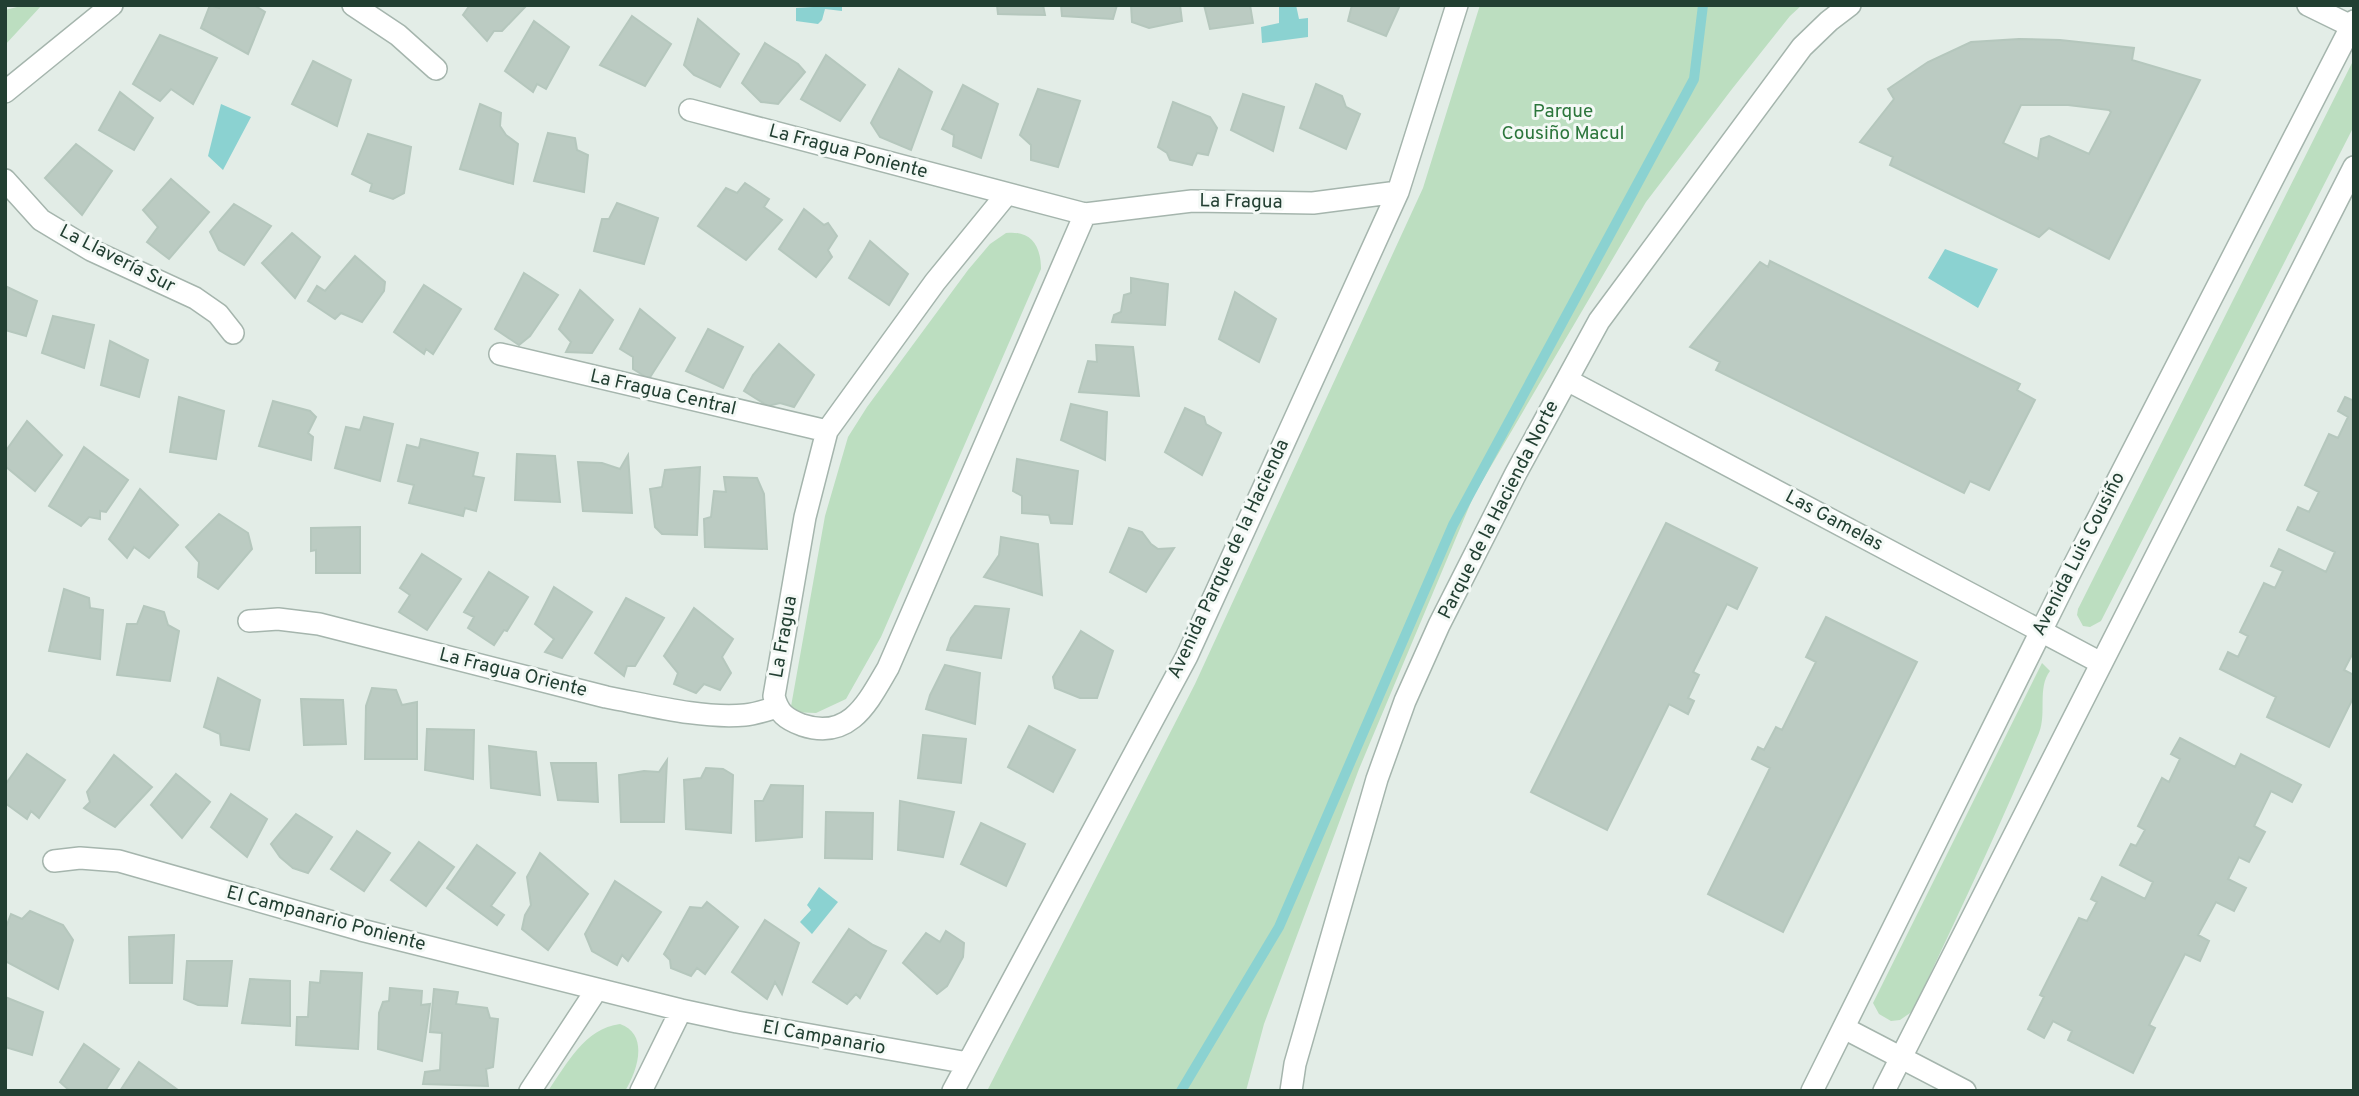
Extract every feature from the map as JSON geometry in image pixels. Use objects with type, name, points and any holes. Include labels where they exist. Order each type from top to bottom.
[{"type":"street","points":[[5,92],[112,5]]},
{"type":"street","points":[[353,5],[398,35],[436,69]]},
{"type":"street","name":"Avenida Parque de la Hacienda","points":[[953,1091],[1186,656],[1398,192],[1457,5]]},
{"type":"street","name":"Parque de la Hacienda Norte","points":[[1291,1091],[1295,1064],[1377,779],[1405,701],[1439,625],[1516,472],[1599,321],[1802,47],[1850,5]]},
{"type":"street","points":[[2308,5],[2353,24]]},
{"type":"street","name":"Avenida Luis Cousiño","points":[[1812,1091],[2040,630],[2353,24]]},
{"type":"street","name":"La Fragua Poniente","points":[[690,110],[1006,195]]},
{"type":"street","points":[[1884,1091],[2354,167]]},
{"type":"street","name":"La Llavería Sur","points":[[5,180],[41,220],[91,250],[195,298],[218,314],[233,333]]},
{"type":"street","name":"La Fragua","points":[[1085,214],[888,668],[865,707],[854,718],[839,726],[824,729],[784,717],[777,707],[774,695],[805,517],[827,431],[935,282],[1006,195],[1085,214],[1192,201],[1312,203],[1398,192]]},
{"type":"street","name":"La Fragua Central","points":[[500,354],[827,431]]},
{"type":"street","name":"Las Gamelas","points":[[1567,380],[2101,663]]},
{"type":"street","name":"La Fragua Oriente","points":[[249,621],[278,619],[319,624],[606,697],[651,705],[720,716],[748,715],[777,707]]},
{"type":"street","name":"El Campanario Poniente","points":[[54,861],[120,861],[361,930],[597,989]]},
{"type":"street","points":[[530,1091],[597,989]]},
{"type":"street","name":"El Campanario","points":[[597,989],[749,1024],[968,1063]]},
{"type":"street","points":[[641,1091],[681,1010]]},
{"type":"street","points":[[1844,1028],[1965,1091]]},
{"type":"green space","points":[[25,5],[42,5],[5,45],[5,10]]},
{"type":"green space","name":"Parque Cousiño Macul","points":[[1480,5],[1802,5],[1790,16],[1732,89],[1646,202],[1474,495],[1359,769],[1264,1024],[1246,1091],[987,1091],[1195,684],[1423,188]]},
{"type":"green space","points":[[2354,59],[2354,126],[2101,621],[2090,627],[2083,626],[2077,615],[2078,609]]},
{"type":"green space","points":[[1006,233],[1022,234],[1033,241],[1039,253],[1041,269],[881,637],[846,699],[816,713],[790,712],[825,516],[848,437],[968,270],[990,244]]},
{"type":"green space","points":[[2042,663],[2050,671],[2044,685],[2039,733],[1913,1011],[1900,1020],[1891,1021],[1879,1014],[1873,1003]]},
{"type":"green space","points":[[620,1024],[629,1029],[638,1044],[637,1063],[625,1091],[548,1091],[569,1059],[587,1040],[597,1032]]},
{"type":"water","points":[[842,5],[842,11],[825,9],[818,24],[796,21],[796,8]]},
{"type":"water","points":[[1279,5],[1296,5],[1299,19],[1308,18],[1308,37],[1262,43],[1261,27],[1279,23]]},
{"type":"water","points":[[221,104],[251,117],[223,170],[208,156]]},
{"type":"water","points":[[1945,249],[1998,269],[1978,308],[1928,278]]},
{"type":"water","points":[[819,887],[838,902],[812,934],[800,922],[811,910],[807,905]]},
{"type":"building","points":[[210,5],[219,8],[220,5],[254,5],[265,12],[248,54],[201,28]]},
{"type":"building","points":[[470,5],[527,5],[502,31],[494,31],[487,41],[463,15]]},
{"type":"building","points":[[997,5],[1043,5],[1045,15],[998,14]]},
{"type":"building","points":[[1061,5],[1117,5],[1113,19],[1062,16]]},
{"type":"building","points":[[1131,5],[1180,5],[1182,21],[1149,28],[1132,22]]},
{"type":"building","points":[[1204,5],[1250,5],[1253,23],[1210,29]]},
{"type":"building","points":[[1352,5],[1400,5],[1386,36],[1348,21]]},
{"type":"building","points":[[632,16],[671,44],[645,86],[600,65]]},
{"type":"building","points":[[698,19],[739,54],[720,87],[694,75],[684,65]]},
{"type":"building","points":[[534,21],[569,47],[546,89],[537,84],[533,92],[505,71]]},
{"type":"building","points":[[160,35],[217,58],[193,104],[171,89],[160,101],[133,84]]},
{"type":"building","points":[[2060,40],[2134,48],[2132,60],[2200,80],[2109,259],[2049,228],[2039,237],[1890,165],[1893,157],[1860,142],[1894,99],[1888,89],[1928,62],[1971,42]],"holes":[[[2021,105],[2068,105],[2111,112],[2089,154],[2049,136],[2041,139],[2038,159],[2003,143]]]},
{"type":"building","points":[[765,43],[798,64],[805,72],[778,104],[761,102],[742,83]]},
{"type":"building","points":[[826,55],[865,85],[840,121],[801,99]]},
{"type":"building","points":[[313,61],[351,80],[337,126],[292,104]]},
{"type":"building","points":[[899,69],[932,92],[911,150],[880,137],[871,123]]},
{"type":"building","points":[[1316,84],[1342,96],[1346,107],[1360,114],[1346,149],[1300,128]]},
{"type":"building","points":[[963,85],[998,104],[981,158],[953,146],[954,135],[942,129]]},
{"type":"building","points":[[1038,89],[1080,101],[1058,167],[1031,160],[1031,145],[1020,135]]},
{"type":"building","points":[[120,92],[153,118],[134,150],[99,130]]},
{"type":"building","points":[[1243,94],[1284,107],[1273,151],[1231,130]]},
{"type":"building","points":[[1173,102],[1210,117],[1217,128],[1208,155],[1197,153],[1192,165],[1170,160],[1167,153],[1158,147]]},
{"type":"building","points":[[480,104],[501,113],[500,126],[506,135],[518,144],[513,184],[460,169]]},
{"type":"building","points":[[548,133],[575,138],[577,150],[588,155],[584,192],[534,181]]},
{"type":"building","points":[[368,134],[411,147],[404,193],[393,199],[370,191],[372,184],[352,174]]},
{"type":"building","points":[[76,144],[112,171],[82,215],[45,178]]},
{"type":"building","points":[[171,179],[209,212],[169,259],[147,242],[158,227],[143,210]]},
{"type":"building","points":[[745,183],[769,199],[764,207],[782,220],[746,260],[698,226],[726,188],[737,193]]},
{"type":"building","points":[[617,203],[658,218],[644,264],[594,251],[602,219],[609,219]]},
{"type":"building","points":[[234,204],[271,226],[244,265],[219,250],[210,232]]},
{"type":"building","points":[[804,209],[824,225],[828,223],[837,236],[828,250],[832,257],[816,277],[779,249]]},
{"type":"building","points":[[292,233],[320,257],[295,298],[262,263]]},
{"type":"building","points":[[870,241],[908,274],[889,305],[849,278]]},
{"type":"building","points":[[355,256],[385,282],[384,291],[362,322],[341,313],[335,319],[308,301],[317,286],[325,291]]},
{"type":"building","points":[[1770,261],[2020,384],[2017,390],[2035,400],[1989,490],[1970,481],[1964,493],[1716,370],[1720,362],[1690,347],[1760,262],[1768,267]]},
{"type":"building","points":[[524,273],[558,295],[530,336],[519,345],[495,329]]},
{"type":"building","points":[[1131,278],[1168,284],[1165,325],[1112,322],[1114,315],[1121,312],[1124,295],[1131,293]]},
{"type":"building","points":[[424,285],[461,309],[433,354],[426,349],[424,354],[394,332]]},
{"type":"building","points":[[5,286],[37,301],[26,336],[5,330]]},
{"type":"building","points":[[580,290],[613,320],[592,353],[566,352],[571,342],[559,329]]},
{"type":"building","points":[[1235,292],[1276,319],[1259,362],[1219,339]]},
{"type":"building","points":[[640,309],[675,338],[649,379],[633,369],[633,357],[620,349]]},
{"type":"building","points":[[53,316],[94,325],[84,368],[42,353]]},
{"type":"building","points":[[708,329],[743,347],[723,388],[686,371]]},
{"type":"building","points":[[110,341],[148,360],[139,397],[101,385]]},
{"type":"building","points":[[779,344],[814,375],[794,407],[780,403],[768,406],[744,391],[753,375]]},
{"type":"building","points":[[1096,345],[1133,347],[1139,396],[1079,392],[1088,361],[1097,362]]},
{"type":"building","points":[[179,397],[224,411],[216,459],[170,452]]},
{"type":"building","points":[[2345,397],[2354,401],[2354,651],[2344,670],[2354,675],[2354,696],[2329,747],[2267,717],[2276,697],[2220,669],[2228,652],[2238,657],[2248,636],[2240,632],[2264,583],[2275,588],[2283,571],[2271,566],[2279,549],[2326,572],[2335,552],[2287,530],[2298,507],[2309,512],[2319,492],[2305,485],[2329,434],[2338,438],[2348,417],[2338,411]]},
{"type":"building","points":[[273,401],[310,411],[316,417],[308,433],[313,437],[311,460],[259,446]]},
{"type":"building","points":[[1071,404],[1107,412],[1105,460],[1061,440]]},
{"type":"building","points":[[1185,408],[1204,417],[1206,424],[1221,433],[1202,475],[1165,452]]},
{"type":"building","points":[[364,417],[393,424],[380,481],[335,468],[346,427],[360,430]]},
{"type":"building","points":[[27,421],[62,455],[35,491],[5,466],[5,452]]},
{"type":"building","points":[[421,439],[478,453],[473,476],[484,478],[476,511],[465,508],[463,516],[409,503],[414,485],[398,481],[407,445],[419,448]]},
{"type":"building","points":[[84,447],[128,480],[106,512],[100,511],[100,519],[89,517],[81,526],[49,506]]},
{"type":"building","points":[[517,454],[555,456],[560,502],[515,500]]},
{"type":"building","points":[[628,455],[632,513],[583,511],[578,462],[602,463],[620,469]]},
{"type":"building","points":[[1017,459],[1078,471],[1072,524],[1051,523],[1049,515],[1022,513],[1022,496],[1013,491]]},
{"type":"building","points":[[700,467],[697,535],[662,534],[655,527],[650,489],[662,487],[665,470]]},
{"type":"building","points":[[724,477],[757,478],[764,494],[767,549],[705,547],[704,519],[711,517],[714,491],[726,492]]},
{"type":"building","points":[[140,489],[178,525],[149,558],[134,547],[127,558],[109,539]]},
{"type":"building","points":[[219,514],[248,533],[252,549],[218,589],[198,577],[199,562],[186,547]]},
{"type":"building","points":[[1666,523],[1757,568],[1737,609],[1727,604],[1693,672],[1699,675],[1688,698],[1694,701],[1688,714],[1669,704],[1607,830],[1531,792]]},
{"type":"building","points":[[360,527],[360,573],[316,573],[316,550],[311,551],[311,528]]},
{"type":"building","points":[[1129,528],[1142,532],[1158,549],[1174,548],[1146,592],[1110,572]]},
{"type":"building","points":[[1001,537],[1038,544],[1042,595],[984,577],[999,555]]},
{"type":"building","points":[[422,554],[461,579],[427,630],[399,612],[410,595],[400,588]]},
{"type":"building","points":[[489,572],[528,597],[507,631],[504,630],[494,645],[468,628],[474,617],[464,612]]},
{"type":"building","points":[[554,587],[592,612],[562,658],[545,652],[554,639],[535,624]]},
{"type":"building","points":[[64,589],[89,598],[90,608],[103,610],[100,659],[49,651]]},
{"type":"building","points":[[626,598],[664,618],[635,666],[627,666],[624,676],[595,653]]},
{"type":"building","points":[[144,606],[164,612],[168,625],[179,631],[170,681],[117,675],[127,624],[137,624]]},
{"type":"building","points":[[975,606],[1009,609],[1001,658],[947,650],[951,638]]},
{"type":"building","points":[[694,608],[733,639],[722,657],[731,673],[720,690],[704,684],[696,693],[674,684],[678,673],[664,656]]},
{"type":"building","points":[[1826,617],[1917,662],[1783,932],[1708,894],[1770,768],[1752,759],[1758,747],[1764,750],[1776,727],[1782,730],[1816,662],[1806,657]]},
{"type":"building","points":[[1081,631],[1113,651],[1097,698],[1080,698],[1055,688],[1053,677]]},
{"type":"building","points":[[945,665],[980,673],[975,724],[926,709]]},
{"type":"building","points":[[218,678],[260,700],[249,750],[221,745],[220,734],[204,727]]},
{"type":"building","points":[[372,688],[396,690],[402,705],[417,702],[417,759],[365,759],[366,706]]},
{"type":"building","points":[[301,699],[343,700],[346,744],[304,745]]},
{"type":"building","points":[[1029,726],[1075,750],[1053,792],[1008,767]]},
{"type":"building","points":[[427,729],[474,730],[473,779],[425,770]]},
{"type":"building","points":[[923,735],[966,739],[961,783],[918,778]]},
{"type":"building","points":[[2180,738],[2235,767],[2241,754],[2301,785],[2292,802],[2271,791],[2254,826],[2265,832],[2249,862],[2239,857],[2228,879],[2246,888],[2234,911],[2216,902],[2198,935],[2209,941],[2200,961],[2185,954],[2149,1025],[2155,1028],[2133,1073],[2068,1040],[2072,1031],[2053,1021],[2044,1038],[2028,1029],[2044,997],[2040,995],[2079,918],[2087,921],[2097,902],[2091,899],[2102,877],[2145,899],[2153,882],[2120,865],[2131,844],[2136,846],[2145,830],[2138,826],[2162,778],[2169,782],[2180,759],[2171,754]]},
{"type":"building","points":[[489,746],[536,752],[540,795],[491,788]]},
{"type":"building","points":[[27,754],[65,780],[39,818],[31,811],[27,819],[5,803],[5,785]]},
{"type":"building","points":[[114,755],[152,787],[115,827],[84,808],[90,802],[87,792]]},
{"type":"building","points":[[667,760],[664,822],[621,822],[619,775],[644,771],[659,772]]},
{"type":"building","points":[[551,763],[596,763],[598,802],[558,800]]},
{"type":"building","points":[[706,768],[723,769],[733,775],[731,833],[686,829],[684,780],[701,778]]},
{"type":"building","points":[[176,774],[210,802],[182,838],[151,805]]},
{"type":"building","points":[[771,785],[803,786],[802,837],[756,841],[755,801],[763,801]]},
{"type":"building","points":[[231,794],[267,819],[247,857],[211,827]]},
{"type":"building","points":[[900,801],[954,812],[943,857],[898,850]]},
{"type":"building","points":[[826,812],[873,813],[872,859],[825,858]]},
{"type":"building","points":[[296,814],[332,837],[308,873],[293,868],[280,857],[271,844]]},
{"type":"building","points":[[981,823],[1025,844],[1006,886],[961,864]]},
{"type":"building","points":[[357,831],[390,853],[364,891],[331,869]]},
{"type":"building","points":[[419,842],[454,867],[426,906],[391,880]]},
{"type":"building","points":[[477,845],[515,873],[491,906],[504,915],[497,925],[447,888]]},
{"type":"building","points":[[540,853],[588,894],[548,950],[522,929],[525,915],[531,905],[527,877]]},
{"type":"building","points":[[615,881],[661,912],[628,961],[622,955],[617,965],[592,951],[585,934]]},
{"type":"building","points":[[707,902],[738,927],[705,974],[697,968],[691,976],[671,968],[670,960],[664,954],[690,907],[702,908]]},
{"type":"building","points":[[30,911],[63,925],[73,940],[58,989],[5,961],[5,930],[11,914],[22,919]]},
{"type":"building","points":[[765,920],[799,943],[782,994],[775,982],[767,999],[732,972]]},
{"type":"building","points":[[849,929],[886,951],[860,998],[856,994],[847,1004],[813,982]]},
{"type":"building","points":[[946,931],[964,943],[963,957],[947,986],[937,994],[903,963],[926,933],[940,942]]},
{"type":"building","points":[[174,935],[172,983],[130,983],[129,937]]},
{"type":"building","points":[[187,961],[232,961],[227,1006],[198,1005],[184,999]]},
{"type":"building","points":[[321,971],[362,973],[358,1049],[296,1045],[297,1017],[308,1017],[310,982],[320,983]]},
{"type":"building","points":[[250,979],[290,981],[290,1026],[242,1023]]},
{"type":"building","points":[[390,988],[422,991],[421,1005],[430,1004],[422,1061],[378,1049],[379,1013],[383,1002],[389,1001]]},
{"type":"building","points":[[434,989],[458,992],[456,1004],[487,1008],[490,1018],[498,1019],[493,1067],[486,1069],[488,1086],[423,1084],[425,1072],[440,1070],[442,1033],[430,1032]]},
{"type":"building","points":[[5,997],[43,1012],[32,1055],[5,1047]]},
{"type":"building","points":[[84,1044],[119,1069],[105,1091],[70,1091],[60,1082]]},
{"type":"building","points":[[139,1062],[178,1090],[178,1091],[120,1091]]},
{"type":"waterway","points":[[1181,1091],[1279,927],[1453,525],[1694,79],[1703,5]]}]
